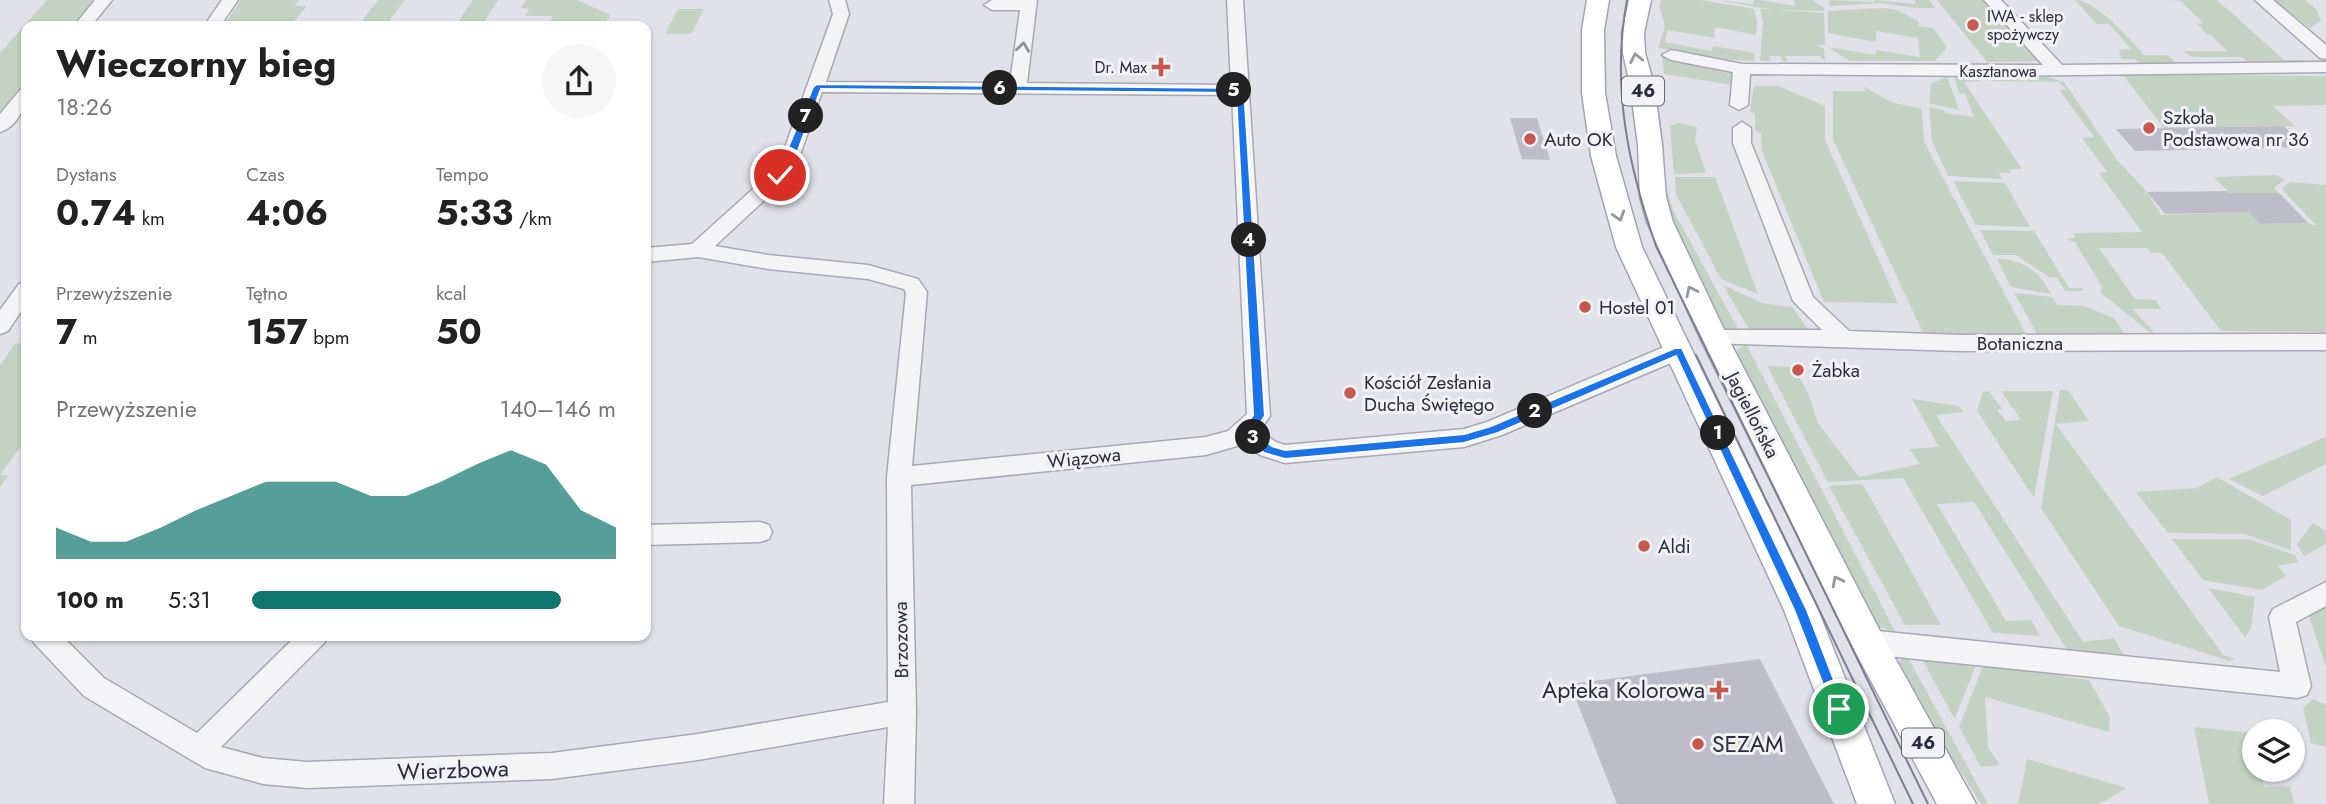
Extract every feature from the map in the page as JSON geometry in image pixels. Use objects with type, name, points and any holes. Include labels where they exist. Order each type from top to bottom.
[{"type":"main road","name":"Jagiellońska","points":[[1598,0],[1590,50],[1591,82],[1611,189],[1629,247],[1801,610],[1821,658],[1856,760],[1876,804]]},
{"type":"main road","name":"Jagiellońska","points":[[1640,0],[1633,43],[1650,145],[1653,197],[1672,251],[1868,642],[1957,804]]},
{"type":"street","points":[[86,21],[104,0]]},
{"type":"street","points":[[215,21],[230,0]]},
{"type":"street","points":[[698,250],[780,175],[789,161],[841,14],[836,0]]},
{"type":"street","points":[[1235,0],[1253,424],[1268,449],[1285,454],[1464,438],[1494,429],[1678,350]]},
{"type":"street","points":[[1992,0],[2057,71]]},
{"type":"street","points":[[2263,0],[2326,54]]},
{"type":"street","points":[[992,5],[1029,3],[1018,88]]},
{"type":"street","name":"Kasztanowa","points":[[1671,55],[1742,69],[2057,71],[2326,67]]},
{"type":"street","points":[[1738,105],[1742,69]]},
{"type":"street","points":[[817,87],[1240,90]]},
{"type":"street","points":[[0,126],[21,100]]},
{"type":"street","points":[[1742,128],[1742,143],[1804,301],[1843,338]]},
{"type":"street","name":"Brzozowa","points":[[651,255],[698,250],[768,262],[868,272],[911,284],[917,292],[900,477],[902,712],[899,804]]},
{"type":"street","points":[[0,326],[21,296]]},
{"type":"street","name":"Botaniczna","points":[[1714,338],[1843,338],[1960,343],[2326,342]]},
{"type":"street","name":"Wiązowa","points":[[900,477],[1206,446],[1233,440],[1253,424]]},
{"type":"street","points":[[651,535],[761,532]]},
{"type":"street","points":[[1868,642],[2297,686],[2282,618],[2326,593]]},
{"type":"street","name":"Wierzbowa","points":[[49,641],[94,687],[215,759],[263,771],[307,775],[552,766],[698,747],[902,712]]},
{"type":"street","points":[[199,750],[309,641]]},
{"type":"green space","points":[[47,0],[98,0],[80,21],[28,21]]},
{"type":"green space","points":[[241,0],[299,0],[295,6],[307,6],[294,21],[226,21]]},
{"type":"green space","points":[[378,0],[405,0],[389,21],[362,21]]},
{"type":"green space","points":[[473,0],[498,0],[484,21],[458,21]]},
{"type":"green space","points":[[526,0],[577,0],[610,15],[607,21],[550,21],[553,16],[525,16],[529,9],[521,8]]},
{"type":"green space","points":[[1662,0],[1701,0],[1754,9],[1756,35],[1715,27],[1714,38],[1667,30],[1665,42],[1712,51],[1713,46],[1755,53],[1754,61],[1658,48],[1665,26],[1659,6]]},
{"type":"green space","points":[[1717,0],[1753,4],[1754,0],[1759,0],[1794,6],[1795,0],[1813,0],[1825,9],[1774,10]]},
{"type":"green space","points":[[1829,0],[1875,0],[1915,4],[1915,0],[1929,0],[1935,8],[1880,3],[1830,6]]},
{"type":"green space","points":[[1937,0],[1988,0],[2044,61],[1987,62]]},
{"type":"green space","points":[[2075,0],[2093,6],[2103,13],[2144,55],[2168,55],[2175,63],[2139,63],[2135,59],[2122,59],[2120,50],[2131,49],[2109,24],[2097,24]]},
{"type":"green space","points":[[2168,0],[2217,0],[2284,60],[2306,60],[2309,63],[2249,63],[2242,57],[2192,57],[2183,51],[2227,51],[2211,35],[2206,34],[2198,24],[2203,23],[2181,1]]},
{"type":"green space","points":[[2273,0],[2305,0],[2317,10],[2321,21],[2310,28]]},
{"type":"green space","points":[[1883,8],[1897,10],[1918,21],[1919,26],[1933,28],[1947,47],[1935,61],[1850,61],[1828,47],[1876,55],[1876,50],[1920,57],[1918,38],[1876,31],[1876,42],[1828,33],[1828,11]]},
{"type":"green space","points":[[678,9],[704,9],[691,34],[665,34]]},
{"type":"green space","points":[[1760,9],[1824,13],[1825,45],[1816,45],[1824,48],[1825,61],[1819,56],[1785,56],[1788,61],[1783,61],[1780,56],[1769,56],[1771,61],[1760,61],[1763,22]]},
{"type":"green space","points":[[21,29],[21,93],[0,119],[0,53]]},
{"type":"green space","points":[[1662,55],[1732,69],[1732,85],[1664,74]]},
{"type":"green space","points":[[2122,74],[2326,76],[2326,105],[2273,106],[2295,126],[2164,128]]},
{"type":"green space","points":[[1947,76],[1959,110],[1929,103],[1931,84]]},
{"type":"green space","points":[[1954,76],[1977,76],[1980,81],[1964,82],[2022,169],[2009,169],[2011,173],[1999,173],[2002,179],[1948,176],[1932,141],[1929,107],[1943,110],[1945,113],[1974,117],[1965,94],[1959,93]]},
{"type":"green space","points":[[1987,76],[2047,77],[2064,82],[2117,160],[2147,192],[2161,215],[2249,212],[2260,224],[2308,223],[2317,226],[2282,189],[2290,182],[2326,185],[2326,332],[2221,331],[2162,253],[2151,253],[2147,248],[2099,248],[2135,299],[2156,300],[2161,309],[2132,309],[2153,331],[2152,334],[2100,292],[2102,287],[2075,242],[2065,239],[2075,238],[2073,233],[2142,232],[2099,173],[2107,172],[2082,138],[2094,137],[2059,90],[2066,89],[2059,82],[1991,81]]},
{"type":"green space","points":[[1650,83],[1656,88],[1664,145],[1665,183],[1673,210],[1739,331],[1727,330],[1720,325],[1689,268],[1663,196]]},
{"type":"green space","points":[[1754,86],[1778,86],[1825,106],[1825,140],[1898,303],[1824,302],[1762,151],[1761,134],[1755,130],[1755,113],[1750,112]]},
{"type":"green space","points":[[1863,86],[1891,102],[1922,109],[1924,142],[2028,338],[1925,337],[1833,140],[1833,91],[1866,91]]},
{"type":"green space","points":[[1678,123],[1697,127],[1695,140],[1706,172],[1674,174],[1670,126]]},
{"type":"green space","points":[[2276,175],[2285,180],[2274,188],[2279,193],[2229,193],[2214,177]]},
{"type":"green space","points":[[1675,177],[1715,177],[1758,294],[1721,279],[1676,194]]},
{"type":"green space","points":[[1953,181],[2005,183],[2030,227],[1976,225]]},
{"type":"green space","points":[[1980,230],[2034,231],[2069,288],[2082,288],[2084,291],[2065,291],[2057,278],[2049,277],[2016,255],[1993,255]]},
{"type":"green space","points":[[1997,259],[2015,261],[2030,268],[2042,279],[2051,294],[2011,287]]},
{"type":"green space","points":[[1723,285],[1762,303],[1792,307],[1811,333],[1750,331]]},
{"type":"green space","points":[[2014,293],[2052,297],[2057,305],[2084,306],[2114,318],[2128,339],[2039,337]]},
{"type":"green space","points":[[15,343],[21,344],[21,447],[0,475],[0,366]]},
{"type":"green space","points":[[1746,344],[1896,633],[1878,626],[1736,355],[1736,351]]},
{"type":"green space","points":[[1767,366],[1794,367],[1809,395],[1818,423],[1859,477],[1920,464],[1909,449],[1939,447],[1912,399],[1959,406],[1964,412],[1936,415],[2083,642],[2114,638],[2123,654],[2120,660],[2069,653],[1974,502],[1937,504],[2006,621],[2031,620],[2040,636],[1993,633],[1903,478],[1828,482]]},
{"type":"green space","points":[[2060,390],[2068,390],[2089,421],[2056,424],[2223,655],[2235,659],[2230,661],[2119,626],[2041,508]]},
{"type":"green space","points":[[1989,391],[2002,409],[1997,410],[2006,421],[2021,420],[2001,391],[2053,391],[2034,498],[1977,411],[1983,392]]},
{"type":"green space","points":[[2326,437],[2326,464],[2263,496],[2229,479]]},
{"type":"green space","points":[[0,475],[8,476],[0,487]]},
{"type":"green space","points":[[2217,477],[2291,520],[2291,550],[2244,534],[2168,533],[2136,492],[2197,488]]},
{"type":"green space","points":[[1861,484],[1941,625],[1905,625],[1829,486]]},
{"type":"green space","points":[[2313,523],[2326,531],[2326,544],[2304,556],[2297,544]]},
{"type":"green space","points":[[2172,539],[2248,539],[2295,555],[2298,562],[2278,566],[2286,576],[2262,590],[2203,580]]},
{"type":"green space","points":[[2208,588],[2255,597],[2251,628],[2245,637]]},
{"type":"green space","points":[[2326,605],[2326,667],[2308,613]]},
{"type":"green space","points":[[1907,656],[1988,804],[1981,804],[1926,717],[1898,666],[1900,660]]},
{"type":"green space","points":[[1921,657],[1976,665],[1955,718],[1954,718]]},
{"type":"green space","points":[[1984,664],[2089,680],[2110,717],[2109,732],[1985,697],[1988,747],[2000,765],[1981,767],[1959,727]]},
{"type":"green space","points":[[2313,699],[2326,705],[2326,747],[2311,743],[2303,708]]},
{"type":"green space","points":[[2194,727],[2242,732],[2242,782],[2263,782],[2264,787],[2290,786],[2294,804],[2209,804]]},
{"type":"green space","points":[[2027,759],[2127,788],[2099,804],[2018,804]]},
{"type":"building","name":"Auto OK","points":[[1510,118],[1537,118],[1550,160],[1522,159]]},
{"type":"building","points":[[2284,126],[2305,147],[2135,151],[2116,129]]},
{"type":"building","points":[[2147,192],[2279,193],[2308,223],[2260,224],[2249,212],[2165,214]]},
{"type":"building","name":"SEZAM","points":[[1760,659],[1834,804],[1617,804],[1570,684]]},
{"type":"tram line","points":[[1627,0],[1621,63],[1625,125],[1637,186],[1656,246],[1928,804]]},
{"type":"tram line","points":[[1696,355],[1913,804]]},
{"type":"place","name":"IWA - sklep spożywczy","points":[[1973,25]]},
{"type":"place","name":"Dr. Max","points":[[1161,67]]},
{"type":"place","name":"Szkoła Podstawowa nr 36","points":[[2149,128]]},
{"type":"place","name":"Auto OK","points":[[1530,139]]},
{"type":"place","name":"Hostel 01","points":[[1585,307]]},
{"type":"place","name":"Żabka","points":[[1798,370]]},
{"type":"place","name":"Kościół Zesłania Ducha Świętego","points":[[1350,393]]},
{"type":"place","name":"Aldi","points":[[1644,546]]},
{"type":"place","name":"Apteka Kolorowa","points":[[1719,690]]},
{"type":"place","name":"SEZAM","points":[[1698,744]]},
{"type":"route","points":[[780,175],[789,161],[817,87],[1240,90],[1259,416],[1247,433],[1268,449],[1285,454],[1464,438],[1494,429],[1678,350],[1801,610],[1839,709]]}]
